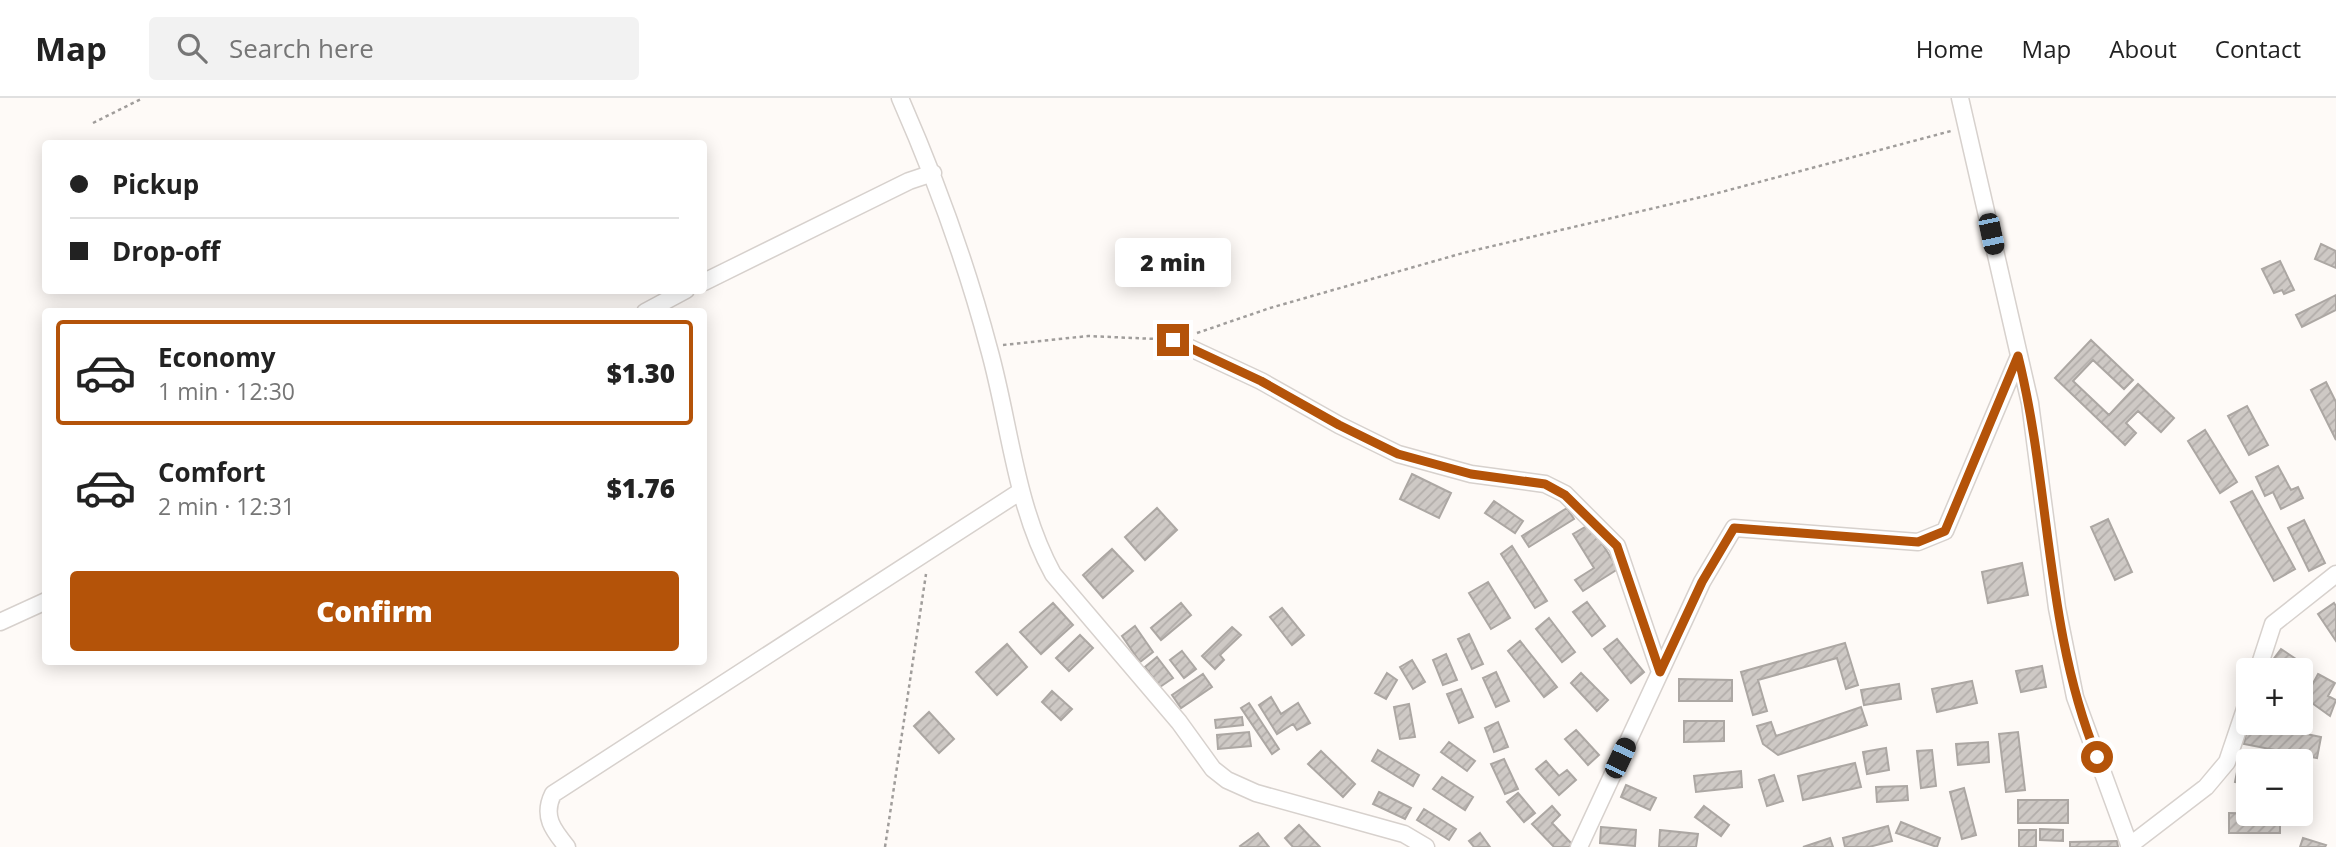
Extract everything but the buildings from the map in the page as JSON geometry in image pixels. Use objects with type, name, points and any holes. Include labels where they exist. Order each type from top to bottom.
[{"type":"street","points":[[900,98],[933,173],[965,264],[989,347],[1021,491],[1039,549],[1053,574],[1179,722],[1213,769],[1256,793],[1404,834],[1426,847]]},
{"type":"street","points":[[1960,98],[2030,403],[2057,608],[2075,697],[2129,847],[2206,787],[2227,762],[2236,735]]},
{"type":"street","points":[[707,281],[909,181],[933,173]]},
{"type":"street","points":[[652,308],[679,294]]},
{"type":"street","points":[[1173,340],[1261,381],[1339,425],[1398,454],[1471,474],[1545,484],[1565,495],[1617,546],[1660,672]]},
{"type":"street","points":[[1579,847],[1702,582],[1734,528],[1918,542],[1945,531],[2018,356]]},
{"type":"street","points":[[568,847],[553,830],[548,818],[548,804],[553,794],[1021,491]]},
{"type":"street","points":[[2262,658],[2273,624],[2336,574]]},
{"type":"street","points":[[0,622],[42,603]]},
{"type":"path","points":[[93,123],[143,98]]},
{"type":"path","points":[[989,347],[1088,336],[1173,340],[1270,308],[1463,253],[1714,194],[1968,128]]},
{"type":"path","points":[[885,847],[927,566],[923,553]]},
{"type":"route","points":[[1173,340],[1261,381],[1339,425],[1398,454],[1433,466],[1471,474],[1545,484],[1565,495],[1599,525],[1617,546],[1660,672],[1702,582],[1734,528],[1918,542],[1945,531],[2018,356],[2030,403],[2057,608],[2075,697],[2097,757]]}]
